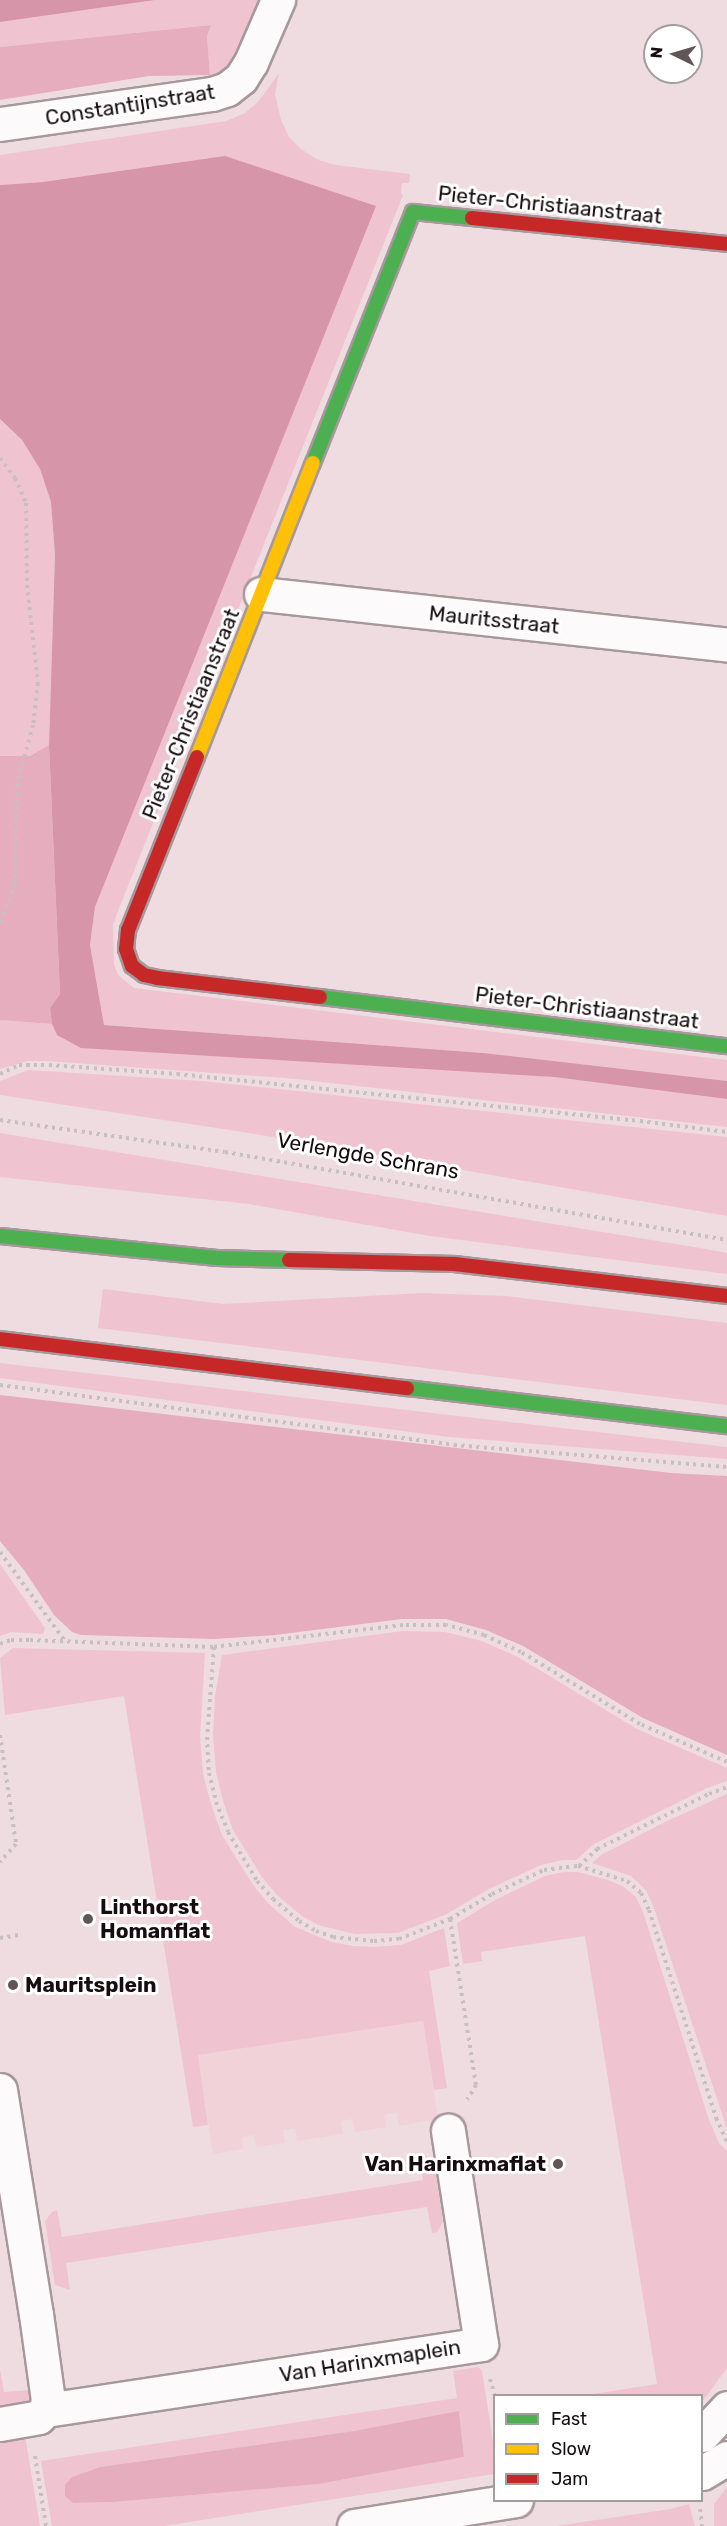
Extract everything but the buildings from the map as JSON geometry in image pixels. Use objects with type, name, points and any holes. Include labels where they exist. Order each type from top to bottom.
[{"type":"street","name":"Constantijnstraat","points":[[0,124],[212,94],[227,89],[241,78],[251,62],[278,0]]},
{"type":"street","name":"Pieter-Christiaanstraat","points":[[727,244],[414,212],[128,930],[126,949],[132,966],[144,975],[158,978],[727,1046]]},
{"type":"street","name":"Mauritsstraat","points":[[261,594],[727,645]]},
{"type":"street","points":[[0,1236],[217,1258],[455,1264],[727,1296]]},
{"type":"street","points":[[0,1339],[727,1425]]},
{"type":"street","points":[[0,2090],[48,2400],[25,2418]]},
{"type":"street","name":"Van Harinxmaplein","points":[[25,2418],[481,2344],[448,2132]]},
{"type":"street","points":[[703,2434],[727,2408]]},
{"type":"street","points":[[703,2472],[727,2458]]},
{"type":"street","points":[[354,2526],[504,2502]]},
{"type":"path","points":[[0,458],[15,478],[26,503],[27,585],[38,683],[33,725],[17,784],[15,884],[0,924]]},
{"type":"path","points":[[0,1074],[19,1065],[177,1074],[640,1121],[727,1132]]},
{"type":"path","name":"Verlengde Schrans","points":[[0,1120],[225,1152],[727,1240]]},
{"type":"path","points":[[0,1385],[454,1445],[727,1467]]},
{"type":"path","points":[[0,1552],[66,1642]]},
{"type":"path","points":[[0,1644],[11,1640],[214,1647],[403,1625],[446,1625],[484,1635],[521,1652],[640,1724],[727,1762]]},
{"type":"path","points":[[214,1647],[207,1737],[209,1773],[216,1802],[228,1832],[257,1881],[273,1899],[299,1922],[316,1931],[353,1940],[374,1941],[399,1939],[450,1919],[492,1894],[544,1870],[578,1866],[627,1881],[641,1893],[649,1910],[716,2118],[727,2142]]},
{"type":"path","points":[[0,1735],[16,1844],[0,1862]]},
{"type":"path","points":[[578,1866],[597,1850],[727,1787]]},
{"type":"path","points":[[448,2132],[476,2085],[450,1919]]},
{"type":"path","points":[[0,1938],[19,1935]]},
{"type":"path","points":[[25,2418],[46,2526]]},
{"type":"path","points":[[699,2502],[702,2526]]},
{"type":"shaded area","points":[[0,0],[155,0],[0,22]]},
{"type":"shaded area","points":[[155,0],[261,0],[230,67],[224,72],[210,75],[207,36],[210,25],[0,47],[0,22]]},
{"type":"shaded area","points":[[211,25],[207,36],[210,75],[149,76],[0,100],[0,47]]},
{"type":"shaded area","points":[[279,73],[275,94],[281,120],[289,137],[301,149],[318,160],[336,165],[410,174],[409,183],[402,183],[401,194],[403,195],[118,911],[113,925],[114,964],[118,975],[134,988],[727,1060],[727,1081],[483,1053],[104,1025],[90,945],[95,907],[375,206],[43,182],[0,185],[0,155],[226,121],[245,113],[258,102]]},
{"type":"shaded area","points":[[225,156],[376,206],[95,907],[90,945],[104,1025],[483,1053],[727,1081],[727,1099],[554,1077],[81,1048],[57,1035],[52,1024],[50,1008],[60,994],[49,745],[55,555],[51,502],[40,469],[22,440],[0,419],[0,185],[43,182]]},
{"type":"shaded area","points":[[0,419],[22,440],[40,469],[51,502],[55,555],[49,745],[30,756],[0,756]]},
{"type":"shaded area","points":[[49,745],[60,994],[50,1008],[52,1024],[0,1020],[0,756],[30,756]]},
{"type":"shaded area","points":[[0,1020],[52,1024],[57,1035],[554,1077],[727,1099],[727,1127],[286,1078],[46,1061],[28,1061],[0,1069]]},
{"type":"shaded area","points":[[28,1070],[202,1081],[727,1137],[727,1216],[249,1133],[0,1095],[0,1081]]},
{"type":"shaded area","points":[[0,1133],[727,1253],[727,1274],[430,1236],[249,1204],[0,1177]]},
{"type":"shaded area","points":[[103,1289],[223,1304],[422,1293],[506,1296],[727,1323],[727,1405],[98,1328]]},
{"type":"shaded area","points":[[0,1363],[727,1447],[727,1459],[449,1437],[0,1378]]},
{"type":"shaded area","points":[[0,1395],[671,1473],[727,1476],[727,1755],[643,1718],[523,1646],[486,1630],[446,1619],[402,1619],[275,1635],[214,1639],[81,1635],[72,1632],[54,1615],[24,1570],[0,1541]]},
{"type":"shaded area","points":[[0,1564],[45,1628],[43,1634],[11,1632],[0,1636]]},
{"type":"shaded area","points":[[403,1631],[445,1632],[482,1641],[518,1657],[637,1729],[727,1768],[727,1781],[707,1788],[594,1844],[576,1860],[563,1860],[541,1865],[489,1889],[447,1914],[398,1933],[355,1934],[318,1925],[302,1916],[277,1895],[262,1877],[233,1830],[216,1772],[213,1736],[215,1696],[222,1655]]},
{"type":"shaded area","points":[[13,1648],[205,1653],[200,1737],[203,1774],[222,1835],[253,1885],[268,1903],[295,1927],[332,1942],[353,1946],[401,1945],[444,1928],[450,1966],[429,1971],[447,2088],[434,2090],[423,2021],[198,2055],[208,2125],[193,2127],[124,1696],[5,1715],[0,1658]]},
{"type":"shaded area","points":[[727,1794],[727,2129],[646,1890],[631,1876],[592,1863],[601,1855],[665,1822]]},
{"type":"shaded area","points":[[578,1872],[611,1881],[624,1887],[636,1897],[643,1912],[709,2120],[719,2143],[727,2151],[727,2368],[703,2401],[703,2394],[593,2394],[657,2384],[585,1936],[481,1952],[482,1961],[463,1964],[457,1923],[495,1900],[545,1876]]},
{"type":"shaded area","points":[[423,2021],[438,2119],[399,2126],[397,2112],[384,2115],[386,2127],[355,2132],[353,2119],[341,2121],[343,2134],[297,2141],[295,2128],[283,2130],[285,2143],[256,2147],[254,2135],[242,2137],[243,2149],[213,2154],[198,2055]]},
{"type":"shaded area","points":[[424,2154],[434,2161],[443,2222],[437,2232],[432,2233],[427,2207],[66,2263],[70,2290],[55,2285],[45,2221],[52,2212],[57,2210],[62,2237],[423,2180],[420,2155]]},
{"type":"shaded area","points":[[478,2367],[482,2371],[493,2442],[493,2474],[164,2526],[52,2526],[41,2461],[457,2398],[453,2371]],"holes":[[[459,2412],[464,2457],[319,2484],[114,2502],[73,2503],[65,2496],[72,2477],[100,2467],[354,2431]]]},
{"type":"shaded area","points":[[0,2369],[4,2392],[31,2390],[31,2396],[25,2404],[0,2408]]},
{"type":"shaded area","points":[[459,2411],[464,2457],[319,2484],[114,2502],[73,2503],[65,2496],[65,2485],[72,2477],[100,2467],[354,2431]]},
{"type":"shaded area","points":[[25,2436],[40,2526],[0,2526],[0,2440]]},
{"type":"shaded area","points":[[727,2487],[727,2526],[714,2526],[714,2504]]},
{"type":"shaded area","points":[[689,2504],[695,2526],[556,2526],[671,2509]]},
{"type":"traffic: fast","points":[[313,463],[413,212],[472,218]]},
{"type":"traffic: fast","points":[[320,997],[727,1046]]},
{"type":"traffic: fast","points":[[0,1236],[217,1258],[289,1260]]},
{"type":"traffic: fast","points":[[407,1388],[727,1426]]},
{"type":"traffic: slow","points":[[197,757],[313,463]]},
{"type":"traffic: jam","points":[[472,218],[727,244]]},
{"type":"traffic: jam","points":[[197,757],[128,930],[126,949],[132,966],[144,975],[158,978],[320,997]]},
{"type":"traffic: jam","points":[[289,1260],[455,1264],[727,1296]]},
{"type":"traffic: jam","points":[[0,1339],[407,1388]]},
{"type":"place","name":"Linthorst Homanflat","points":[[88,1919]]},
{"type":"place","name":"Mauritsplein","points":[[13,1985]]},
{"type":"place","name":"Van Harinxmaflat","points":[[558,2164]]}]
